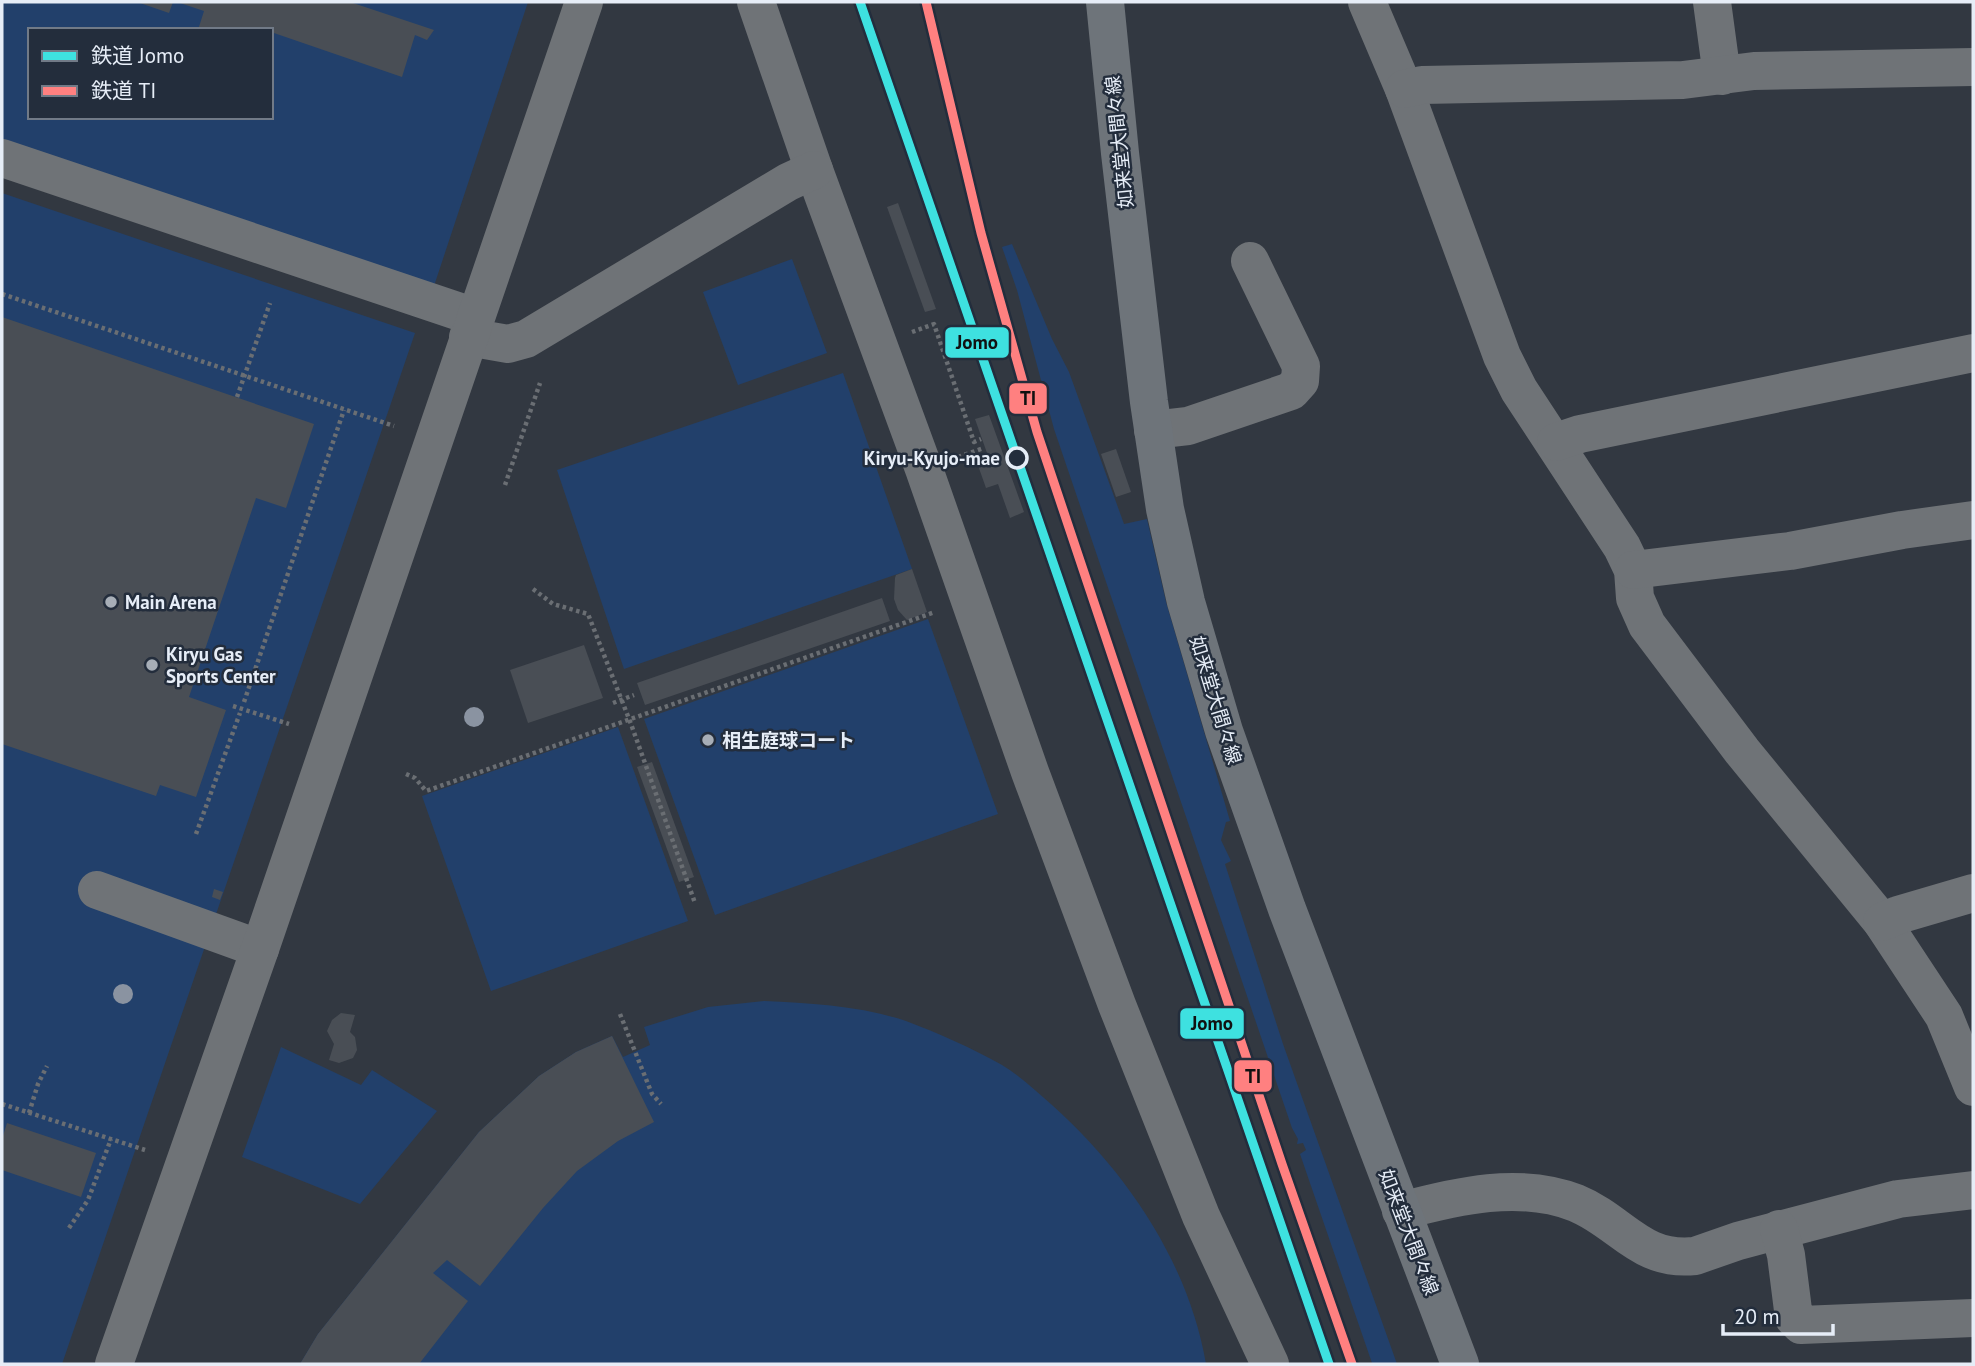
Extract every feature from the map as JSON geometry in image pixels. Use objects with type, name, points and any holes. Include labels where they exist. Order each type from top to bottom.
[{"type":"main road","name":"如来堂大間々線","points":[[1105,2],[1153,430],[1175,558],[1224,731],[1315,987],[1460,1364]]},
{"type":"street","points":[[114,1364],[260,949],[584,2]]},
{"type":"street","points":[[756,2],[1030,772],[1112,992],[1201,1216],[1270,1364]]},
{"type":"street","points":[[1367,2],[1404,89],[1502,356],[1519,390],[1556,442],[1622,547],[1633,570],[1636,598],[1647,625],[1742,751],[1882,922],[1944,1016],[1973,1087]]},
{"type":"street","points":[[1712,2],[1722,76]]},
{"type":"street","points":[[1404,89],[1422,85],[1683,80],[1754,71],[1973,68]]},
{"type":"street","points":[[2,158],[471,327],[508,344],[526,340],[788,182],[814,170]]},
{"type":"street","points":[[1153,430],[1188,426],[1291,391],[1300,381],[1301,366],[1250,261]]},
{"type":"street","points":[[1556,442],[1580,434],[1973,353]]},
{"type":"street","points":[[1633,570],[1790,551],[1973,520]]},
{"type":"street","points":[[97,890],[260,949]]},
{"type":"street","points":[[1882,922],[1973,893]]},
{"type":"street","points":[[1401,1211],[1431,1203],[1504,1191],[1529,1192],[1576,1203],[1648,1250],[1672,1257],[1695,1256],[1780,1229],[1898,1199],[1973,1190]]},
{"type":"street","points":[[1780,1229],[1794,1318],[1801,1325],[1973,1318]]},
{"type":"path","points":[[2,294],[394,426]]},
{"type":"path","points":[[237,397],[270,303]]},
{"type":"path","points":[[910,333],[934,324],[974,442],[981,439]]},
{"type":"path","points":[[505,485],[540,383]]},
{"type":"path","points":[[244,702],[344,410]]},
{"type":"path","points":[[974,452],[984,448]]},
{"type":"path","points":[[533,589],[553,604],[588,614],[695,903]]},
{"type":"path","points":[[406,774],[415,778],[426,791],[941,610]]},
{"type":"path","points":[[613,703],[634,695]]},
{"type":"path","points":[[233,706],[289,724]]},
{"type":"path","points":[[196,834],[240,713]]},
{"type":"path","points":[[620,1014],[652,1094],[661,1104]]},
{"type":"path","points":[[29,1113],[47,1066]]},
{"type":"path","points":[[2,1104],[145,1150]]},
{"type":"path","points":[[68,1228],[88,1200],[111,1139]]},
{"type":"shaded area","points":[[2,2],[528,2],[434,286],[2,140]]},
{"type":"shaded area","name":"Kiryu Gas Sports Center","points":[[2,193],[415,333],[62,1364],[2,1364]]},
{"type":"shaded area","points":[[1012,244],[1052,339],[1069,372],[1124,524],[1147,519],[1166,602],[1230,821],[1226,822],[1221,840],[1231,861],[1225,864],[1283,1044],[1397,1364],[1372,1363],[1300,1154],[1306,1150],[1303,1143],[1297,1144],[1298,1139],[1054,429],[1017,290],[1002,247]]},
{"type":"shaded area","points":[[792,259],[827,353],[738,385],[703,292]]},
{"type":"shaded area","points":[[843,373],[912,569],[624,669],[557,470]]},
{"type":"shaded area","points":[[928,619],[998,814],[715,915],[644,719]]},
{"type":"shaded area","points":[[618,727],[688,921],[491,991],[422,796]]},
{"type":"shaded area","points":[[764,1001],[854,1009],[906,1021],[979,1053],[1002,1065],[1028,1084],[1079,1131],[1105,1160],[1151,1222],[1185,1291],[1198,1327],[1206,1364],[300,1364],[318,1334],[479,1132],[539,1076],[576,1052],[612,1036],[623,1057],[650,1045],[644,1027],[708,1007]]},
{"type":"shaded area","points":[[281,1047],[361,1085],[372,1070],[437,1111],[360,1204],[242,1157]]},
{"type":"building","points":[[137,2],[173,2],[169,13]]},
{"type":"building","points":[[177,2],[350,2],[434,30],[427,40],[415,35],[402,77],[273,33],[273,28],[199,28],[204,11]]},
{"type":"building","points":[[898,203],[936,309],[925,312],[887,207]]},
{"type":"building","name":"Main Arena","points":[[2,317],[314,424],[286,508],[256,498],[189,697],[226,710],[196,797],[160,785],[156,796],[2,744]]},
{"type":"building","points":[[989,415],[1024,512],[1010,518],[998,484],[986,488],[975,457],[987,453],[975,419]]},
{"type":"building","points":[[1116,449],[1131,492],[1116,497],[1101,454]]},
{"type":"building","points":[[912,569],[927,612],[907,620],[898,610],[894,599],[895,578],[896,575]]},
{"type":"building","points":[[882,598],[890,621],[645,705],[637,683]]},
{"type":"building","points":[[584,645],[603,698],[528,723],[510,670]]},
{"type":"building","points":[[652,762],[694,877],[679,882],[637,767]]},
{"type":"building","points":[[214,889],[223,892],[220,900],[212,897]]},
{"type":"building","points":[[341,1013],[355,1015],[350,1032],[355,1037],[357,1050],[353,1058],[339,1063],[329,1060],[334,1044],[327,1031],[332,1020]]},
{"type":"building","points":[[612,1036],[654,1122],[618,1141],[577,1171],[543,1208],[480,1286],[447,1260],[433,1273],[468,1301],[419,1364],[300,1364],[318,1334],[479,1132],[539,1076],[576,1052]]},
{"type":"building","points":[[7,1123],[96,1153],[81,1197],[2,1170],[2,1139]]},
{"type":"rail line","name":"Jomo","points":[[860,2],[1329,1364]]},
{"type":"rail line","name":"TI","points":[[926,2],[981,233],[1037,432],[1282,1164],[1352,1364]]},
{"type":"place","name":"Kiryu-Kyujo-mae","points":[[1017,458]]},
{"type":"place","name":"Main Arena","points":[[111,602]]},
{"type":"place","name":"Kiryu Gas Sports Center","points":[[152,665]]},
{"type":"place","name":"相生庭球コート","points":[[708,740]]}]
